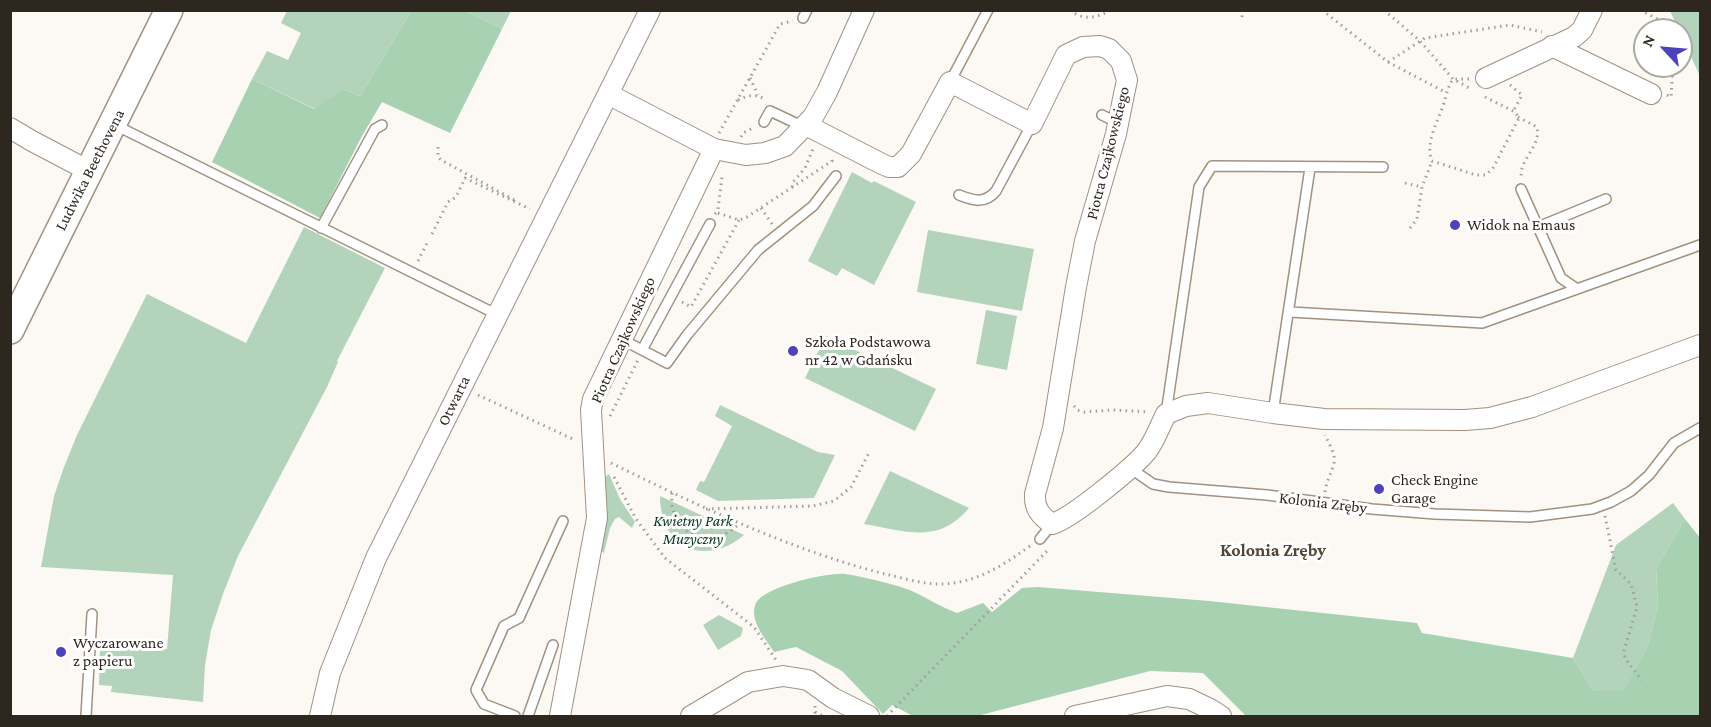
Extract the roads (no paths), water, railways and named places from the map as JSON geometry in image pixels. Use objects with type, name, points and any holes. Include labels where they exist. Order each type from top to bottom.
[{"type":"street","name":"Ludwika Beethovena","points":[[10,330],[169,10]]},
{"type":"street","name":"Otwarta","points":[[320,717],[330,673],[376,558],[650,10]]},
{"type":"street","points":[[608,94],[712,148],[746,155],[765,153],[785,146],[813,117],[827,92],[864,10]]},
{"type":"street","points":[[1480,88],[1552,46],[1574,37],[1582,30],[1592,10]]},
{"type":"street","name":"Piotra Czajkowskiego","points":[[1032,123],[1066,55],[1074,50],[1090,46],[1109,49],[1121,61],[1127,80],[1110,119],[1083,253],[1053,428],[1035,501],[1046,531],[1130,468]]},
{"type":"street","points":[[1552,46],[1651,94]]},
{"type":"street","points":[[805,126],[882,164],[898,167],[911,154],[950,82],[1032,123]]},
{"type":"street","points":[[10,128],[89,171]]},
{"type":"street","name":"Piotra Czajkowskiego","points":[[560,717],[597,518],[591,410],[593,399],[712,148]]},
{"type":"street","points":[[1130,468],[1147,451],[1166,414],[1186,406],[1208,403],[1324,419],[1465,420],[1490,418],[1532,407],[1701,345]]},
{"type":"street","points":[[691,717],[748,682],[783,676],[808,680],[834,698],[869,717]]},
{"type":"street","points":[[1075,717],[1167,696],[1189,699],[1221,717]]},
{"type":"lane","points":[[950,82],[988,10]]},
{"type":"lane","points":[[764,122],[770,111],[805,126]]},
{"type":"lane","points":[[959,195],[977,201],[991,197],[1032,123]]},
{"type":"lane","points":[[113,124],[498,315]]},
{"type":"lane","points":[[321,228],[375,129],[382,125]]},
{"type":"lane","points":[[1166,414],[1199,187],[1212,166],[1383,167]]},
{"type":"lane","points":[[1273,413],[1310,168]]},
{"type":"lane","points":[[621,339],[667,363],[687,335],[758,250],[813,206],[836,176]]},
{"type":"lane","points":[[1521,189],[1561,278],[1577,289]]},
{"type":"lane","points":[[1538,227],[1606,199]]},
{"type":"lane","points":[[642,350],[710,224]]},
{"type":"lane","points":[[1290,312],[1482,323],[1701,245]]},
{"type":"lane","name":"Kolonia Zręby","points":[[1130,468],[1153,484],[1169,488],[1268,495],[1435,514],[1530,517],[1592,509],[1631,491],[1649,475],[1674,443],[1701,428]]},
{"type":"lane","points":[[515,717],[484,704],[476,690],[504,626],[519,618],[563,521]]},
{"type":"lane","points":[[86,717],[92,614]]},
{"type":"lane","points":[[528,717],[552,645]]},
{"type":"place","name":"Widok na Emaus","points":[[1455,225]]},
{"type":"place","name":"Szkoła Podstawowa nr 42 w Gdańsku","points":[[793,351]]},
{"type":"place","name":"Check Engine Garage","points":[[1379,489]]},
{"type":"place","name":"Wyczarowane z papieru","points":[[61,652]]},
{"type":"district","name":"Kolonia Zręby","points":[[1273,550]]},
{"type":"park label","name":"Kwietny Park Muzyczny","points":[[693,530]]}]
